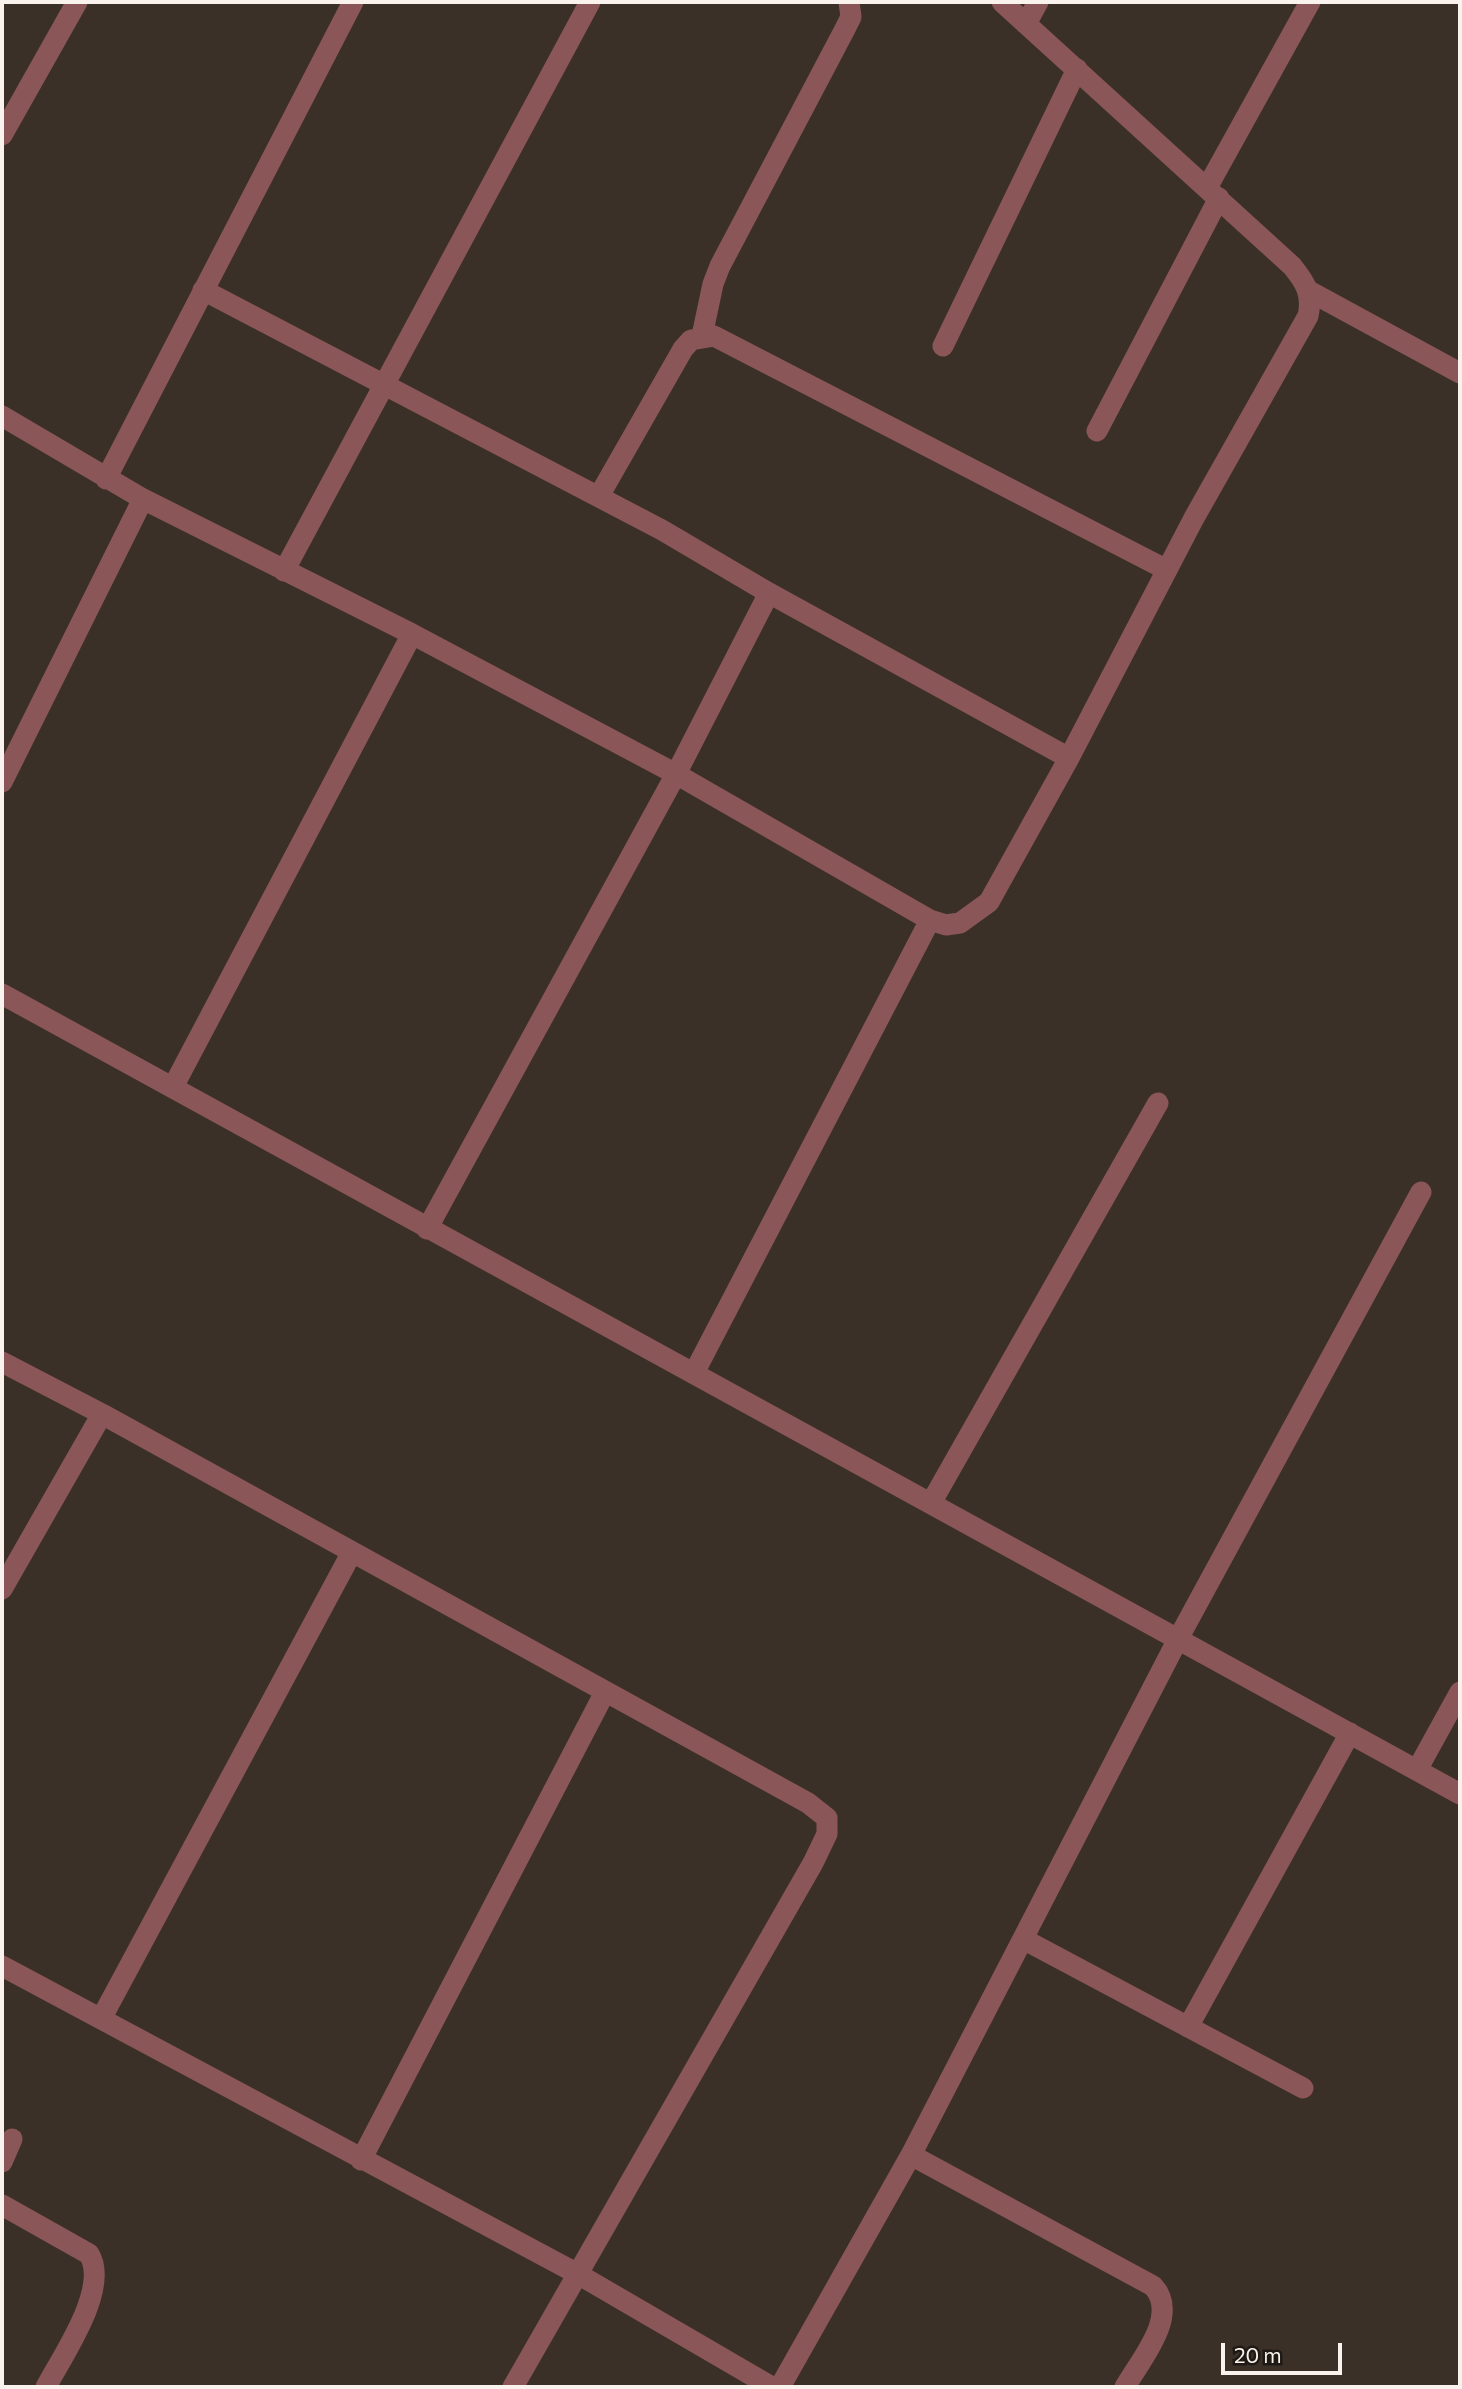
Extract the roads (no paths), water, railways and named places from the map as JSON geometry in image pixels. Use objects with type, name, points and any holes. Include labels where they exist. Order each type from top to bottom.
[{"type":"street","points":[[2,133],[77,2]]},
{"type":"street","points":[[106,479],[353,2]]},
{"type":"street","points":[[284,571],[590,2]]},
{"type":"street","points":[[702,336],[713,284],[720,267],[851,17],[849,2]]},
{"type":"street","points":[[1002,2],[1292,265],[1309,291],[1460,373]]},
{"type":"street","points":[[1026,24],[1038,2]]},
{"type":"street","points":[[1097,431],[1310,2]]},
{"type":"street","points":[[943,346],[1077,69]]},
{"type":"street","points":[[203,289],[599,496],[1069,758]]},
{"type":"street","points":[[2,416],[143,499],[412,634],[676,775],[930,920],[946,925],[960,923],[989,902],[1069,758],[1167,570],[1308,316],[1309,291]]},
{"type":"street","points":[[599,496],[683,349],[691,340],[714,336],[1167,570]]},
{"type":"street","points":[[2,782],[143,499]]},
{"type":"street","points":[[427,1228],[676,775],[769,593]]},
{"type":"street","points":[[173,1087],[412,634]]},
{"type":"street","points":[[694,1373],[930,920]]},
{"type":"street","points":[[2,994],[1460,1794]]},
{"type":"street","points":[[931,1503],[1158,1103]]},
{"type":"street","points":[[780,2387],[911,2155],[1178,1639],[1421,1192]]},
{"type":"street","points":[[2,1362],[102,1414],[808,1803],[827,1818],[827,1834],[513,2387]]},
{"type":"street","points":[[2,1589],[102,1414]]},
{"type":"street","points":[[101,2020],[352,1552]]},
{"type":"street","points":[[360,2160],[605,1692]]},
{"type":"street","points":[[1417,1770],[1460,1692]]},
{"type":"street","points":[[1188,2027],[1350,1733]]},
{"type":"street","points":[[1023,1940],[1303,2088]]},
{"type":"street","points":[[2,1966],[360,2160],[576,2273],[772,2387]]},
{"type":"street","points":[[2,2162],[12,2139]]},
{"type":"street","points":[[911,2155],[1153,2286],[1160,2294],[1164,2312],[1125,2387]]},
{"type":"street","points":[[2,2206],[89,2254],[95,2263],[96,2284],[90,2301],[46,2387]]}]
